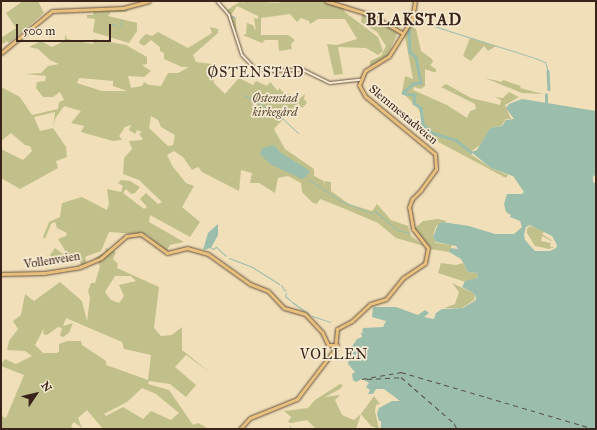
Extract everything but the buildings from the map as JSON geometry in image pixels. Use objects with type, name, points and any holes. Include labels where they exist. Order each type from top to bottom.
[{"type":"main road","points":[[1,53],[52,11],[124,8],[149,1]]},
{"type":"main road","points":[[326,1],[371,15],[402,33]]},
{"type":"main road","name":"Slemmestadveien","points":[[240,429],[253,416],[297,399],[337,345],[335,333],[338,328],[352,321],[371,303],[386,298],[403,278],[421,267],[427,260],[428,248],[413,229],[410,201],[421,190],[436,169],[435,154],[364,96],[358,81],[371,68],[387,59],[406,27],[414,8],[415,1]]},
{"type":"main road","name":"Vollenveien","points":[[1,274],[52,273],[80,267],[101,258],[126,237],[141,234],[166,253],[173,253],[187,248],[208,254],[250,284],[268,291],[284,308],[305,314],[322,332],[327,345],[337,345]]},
{"type":"street","points":[[217,1],[229,17],[242,56],[254,68],[267,71],[303,70],[330,83],[358,81]]},
{"type":"green space","points":[[23,1],[38,1],[44,13],[9,43],[7,41],[1,45],[1,38],[16,28],[6,13]]},
{"type":"green space","points":[[241,1],[244,4],[243,1],[279,3],[280,1],[320,1],[341,6],[346,13],[378,37],[383,51],[378,55],[366,48],[338,47],[343,74],[334,75],[327,44],[337,45],[357,39],[345,19],[318,19],[310,24],[309,21],[301,18],[297,22],[290,14],[261,18],[261,35],[288,35],[295,40],[291,44],[292,49],[279,51],[278,40],[265,40],[262,43],[243,35],[246,34],[247,23],[253,25],[256,31],[254,18],[258,19],[258,16],[237,6],[231,15],[236,20],[236,33],[227,10]]},
{"type":"green space","points":[[130,8],[126,12],[111,12],[108,16],[137,23],[137,31],[129,43],[93,32],[95,19],[87,18],[87,15],[93,15],[94,10]]},
{"type":"green space","points":[[359,12],[370,15],[398,32],[387,57],[370,66],[370,61],[381,56],[386,46],[377,32],[361,22],[362,15]]},
{"type":"green space","points":[[411,26],[416,29],[421,51],[432,59],[433,62],[430,65],[436,69],[436,72],[433,72],[425,69],[425,86],[421,89],[414,87],[413,90],[447,105],[467,118],[470,111],[476,109],[475,104],[441,87],[446,84],[471,98],[500,105],[501,100],[495,97],[503,98],[509,92],[519,97],[505,105],[511,119],[506,119],[501,126],[490,128],[480,145],[469,153],[491,168],[508,175],[506,178],[416,130],[424,122],[418,108],[402,92],[405,76],[413,79],[404,32]]},
{"type":"green space","name":"Østenstad kirkegård","points":[[210,27],[218,29],[218,33],[193,55],[196,62],[212,64],[208,72],[213,76],[214,83],[225,94],[239,78],[253,85],[256,81],[267,86],[270,82],[278,91],[279,88],[286,95],[288,93],[293,99],[299,99],[305,94],[304,99],[307,103],[302,108],[298,103],[274,129],[285,149],[314,169],[314,176],[324,181],[324,185],[325,181],[331,182],[331,191],[349,204],[372,211],[377,204],[391,220],[408,226],[411,236],[424,246],[396,238],[378,223],[320,199],[317,204],[313,203],[302,192],[301,183],[288,176],[278,178],[275,193],[259,183],[250,183],[252,173],[241,170],[239,191],[202,172],[198,167],[192,170],[183,157],[174,151],[167,155],[173,167],[186,183],[194,186],[182,207],[200,222],[190,237],[150,215],[149,222],[184,242],[170,245],[166,252],[147,235],[109,232],[101,251],[85,257],[87,264],[81,266],[80,261],[71,256],[52,258],[50,255],[55,248],[63,254],[66,252],[58,239],[66,236],[67,233],[57,228],[55,222],[51,224],[45,239],[43,237],[49,222],[60,217],[62,203],[82,197],[107,210],[109,204],[107,189],[121,192],[123,186],[118,183],[121,180],[130,181],[140,187],[135,193],[131,194],[126,189],[123,193],[144,209],[147,207],[140,199],[146,193],[158,204],[162,202],[139,180],[123,174],[124,158],[132,149],[129,141],[143,139],[139,134],[142,132],[137,130],[135,134],[129,130],[131,125],[125,127],[119,136],[122,140],[113,141],[81,132],[84,126],[71,123],[81,111],[64,106],[55,119],[53,128],[66,147],[67,157],[56,161],[58,168],[20,189],[1,178],[1,149],[23,160],[32,151],[30,146],[25,145],[11,133],[1,141],[1,87],[20,97],[32,115],[58,109],[59,102],[64,100],[60,92],[53,97],[43,97],[36,88],[37,82],[45,81],[46,76],[25,74],[41,73],[48,66],[59,64],[50,60],[38,49],[29,47],[41,41],[52,47],[64,41],[66,34],[67,39],[93,44],[94,39],[126,45],[147,57],[147,64],[142,65],[151,71],[144,77],[128,76],[131,88],[142,86],[144,82],[149,85],[161,86],[168,73],[178,73],[189,67],[182,67],[164,59],[164,53],[160,51],[160,47],[151,40],[144,46],[139,43],[140,40],[146,34],[152,36],[158,32],[188,48],[212,33]],"holes":[[[79,78],[113,81],[113,86],[127,91],[102,91],[77,83]],[[55,112],[53,128],[40,131],[34,117]],[[151,116],[158,120],[161,127],[175,135],[173,145],[168,146],[149,128]]]},
{"type":"green space","points":[[470,38],[496,46],[488,51],[484,46],[471,61],[463,56]]},
{"type":"green space","points":[[485,78],[502,82],[503,80],[521,86],[520,88],[543,94],[522,93]]},
{"type":"green space","points":[[438,219],[447,221],[436,226],[433,236],[436,243],[452,245],[449,252],[430,249],[414,229],[423,221]]},
{"type":"green space","points":[[530,226],[545,231],[542,234],[553,242],[542,236],[541,241],[551,243],[550,247],[555,247],[549,249],[535,246],[527,233],[527,229]]},
{"type":"green space","points":[[106,248],[116,252],[113,259],[118,264],[117,268],[159,287],[154,328],[161,336],[172,335],[182,327],[182,350],[211,373],[186,355],[175,367],[196,385],[186,397],[170,384],[149,381],[148,384],[169,390],[193,425],[198,423],[209,429],[103,429],[87,410],[78,418],[82,428],[74,422],[71,426],[73,429],[1,429],[1,416],[6,418],[24,375],[1,366],[1,364],[5,359],[16,364],[32,356],[25,351],[7,350],[9,341],[18,329],[13,321],[21,315],[25,294],[34,301],[60,282],[82,301],[87,321],[90,298],[88,291],[91,283],[95,283],[100,266],[95,258],[105,252]],"holes":[[[115,276],[131,276],[136,281],[119,285],[124,296],[119,303],[111,300],[105,292]],[[66,318],[122,342],[124,349],[151,355],[148,380],[106,365],[106,361],[82,345],[81,341],[67,341],[59,344],[59,351],[57,353],[43,353],[35,345],[44,328],[43,334],[47,335],[58,327],[62,328],[60,336],[63,337],[69,333],[73,323],[63,326]],[[142,388],[156,394],[179,413],[171,420],[151,411],[143,419],[123,407],[106,416],[104,414],[127,402]]]},
{"type":"green space","points":[[441,263],[456,265],[463,263],[468,272],[477,273],[478,278],[466,282],[438,273]]},
{"type":"green space","points":[[452,283],[475,294],[474,300],[462,308],[444,308],[455,304],[459,292]]},
{"type":"green space","points":[[340,384],[343,385],[340,389],[325,397],[340,395],[335,400],[342,415],[354,420],[361,414],[356,429],[316,429],[307,420],[291,423],[288,422],[291,417],[284,411],[308,408],[315,400]]},
{"type":"green space","points":[[374,396],[380,404],[376,405],[375,411],[379,429],[371,426],[361,414]]},
{"type":"shaded area","points":[[522,99],[596,111],[596,175],[593,176],[593,182],[596,184],[596,429],[381,429],[381,421],[379,421],[377,414],[379,408],[392,401],[400,401],[384,389],[376,389],[373,394],[368,394],[370,390],[366,387],[369,383],[362,379],[356,382],[353,380],[352,374],[355,372],[348,364],[351,348],[357,339],[362,337],[361,332],[365,333],[362,331],[363,328],[383,327],[386,321],[372,317],[373,307],[396,307],[418,315],[425,310],[429,313],[424,317],[434,319],[436,313],[442,309],[463,308],[476,300],[475,294],[462,287],[465,281],[478,278],[477,273],[468,272],[461,259],[449,252],[450,248],[458,249],[456,246],[436,242],[433,237],[438,225],[442,222],[469,226],[495,234],[514,234],[522,227],[520,221],[510,217],[511,215],[506,212],[504,204],[507,194],[522,194],[524,192],[513,176],[491,168],[471,152],[477,150],[490,128],[502,126],[506,120],[514,119],[506,108],[509,104]],"holes":[[[530,225],[552,236],[557,245],[556,248],[550,251],[535,251],[525,240],[524,235],[526,227]]]},
{"type":"shaded area","points":[[274,145],[280,152],[310,171],[307,176],[302,179],[270,164],[260,154],[262,148]]},
{"type":"shaded area","points":[[218,224],[218,235],[211,248],[203,250],[208,233]]},
{"type":"waterway","points":[[232,16],[236,18]]},
{"type":"waterway","points":[[120,25],[122,19]]},
{"type":"waterway","points":[[424,23],[535,58],[545,62],[548,71]]},
{"type":"waterway","points":[[112,24],[118,26]]},
{"type":"waterway","points":[[409,26],[410,52],[416,57],[421,83],[413,84],[403,93],[415,95],[414,103],[421,108],[423,124],[433,133],[456,140],[471,152]]},
{"type":"waterway","points":[[548,71],[549,89]]},
{"type":"waterway","points":[[244,95],[280,116]]},
{"type":"waterway","points":[[546,95],[546,102]]},
{"type":"waterway","points":[[282,118],[298,133]]},
{"type":"waterway","points":[[308,179],[341,201],[370,213],[375,211],[398,230],[409,233]]},
{"type":"waterway","points":[[211,248],[213,249],[216,247],[226,256]]},
{"type":"waterway","points":[[229,258],[252,267],[279,284]]},
{"type":"waterway","points":[[281,285],[285,291]]},
{"type":"waterway","points":[[286,293],[285,296],[291,301]]},
{"type":"waterway","points":[[292,302],[310,315]]},
{"type":"waterway","points":[[312,316],[330,322]]},
{"type":"ferry route","points":[[362,379],[401,372],[595,429]]},
{"type":"ferry route","points":[[367,379],[401,377],[454,423],[457,429]]},
{"type":"district","name":"BLAKSTAD","points":[[414,20]]},
{"type":"district","name":"ØSTENSTAD","points":[[256,73]]},
{"type":"district","name":"VOLLEN","points":[[334,355]]}]
